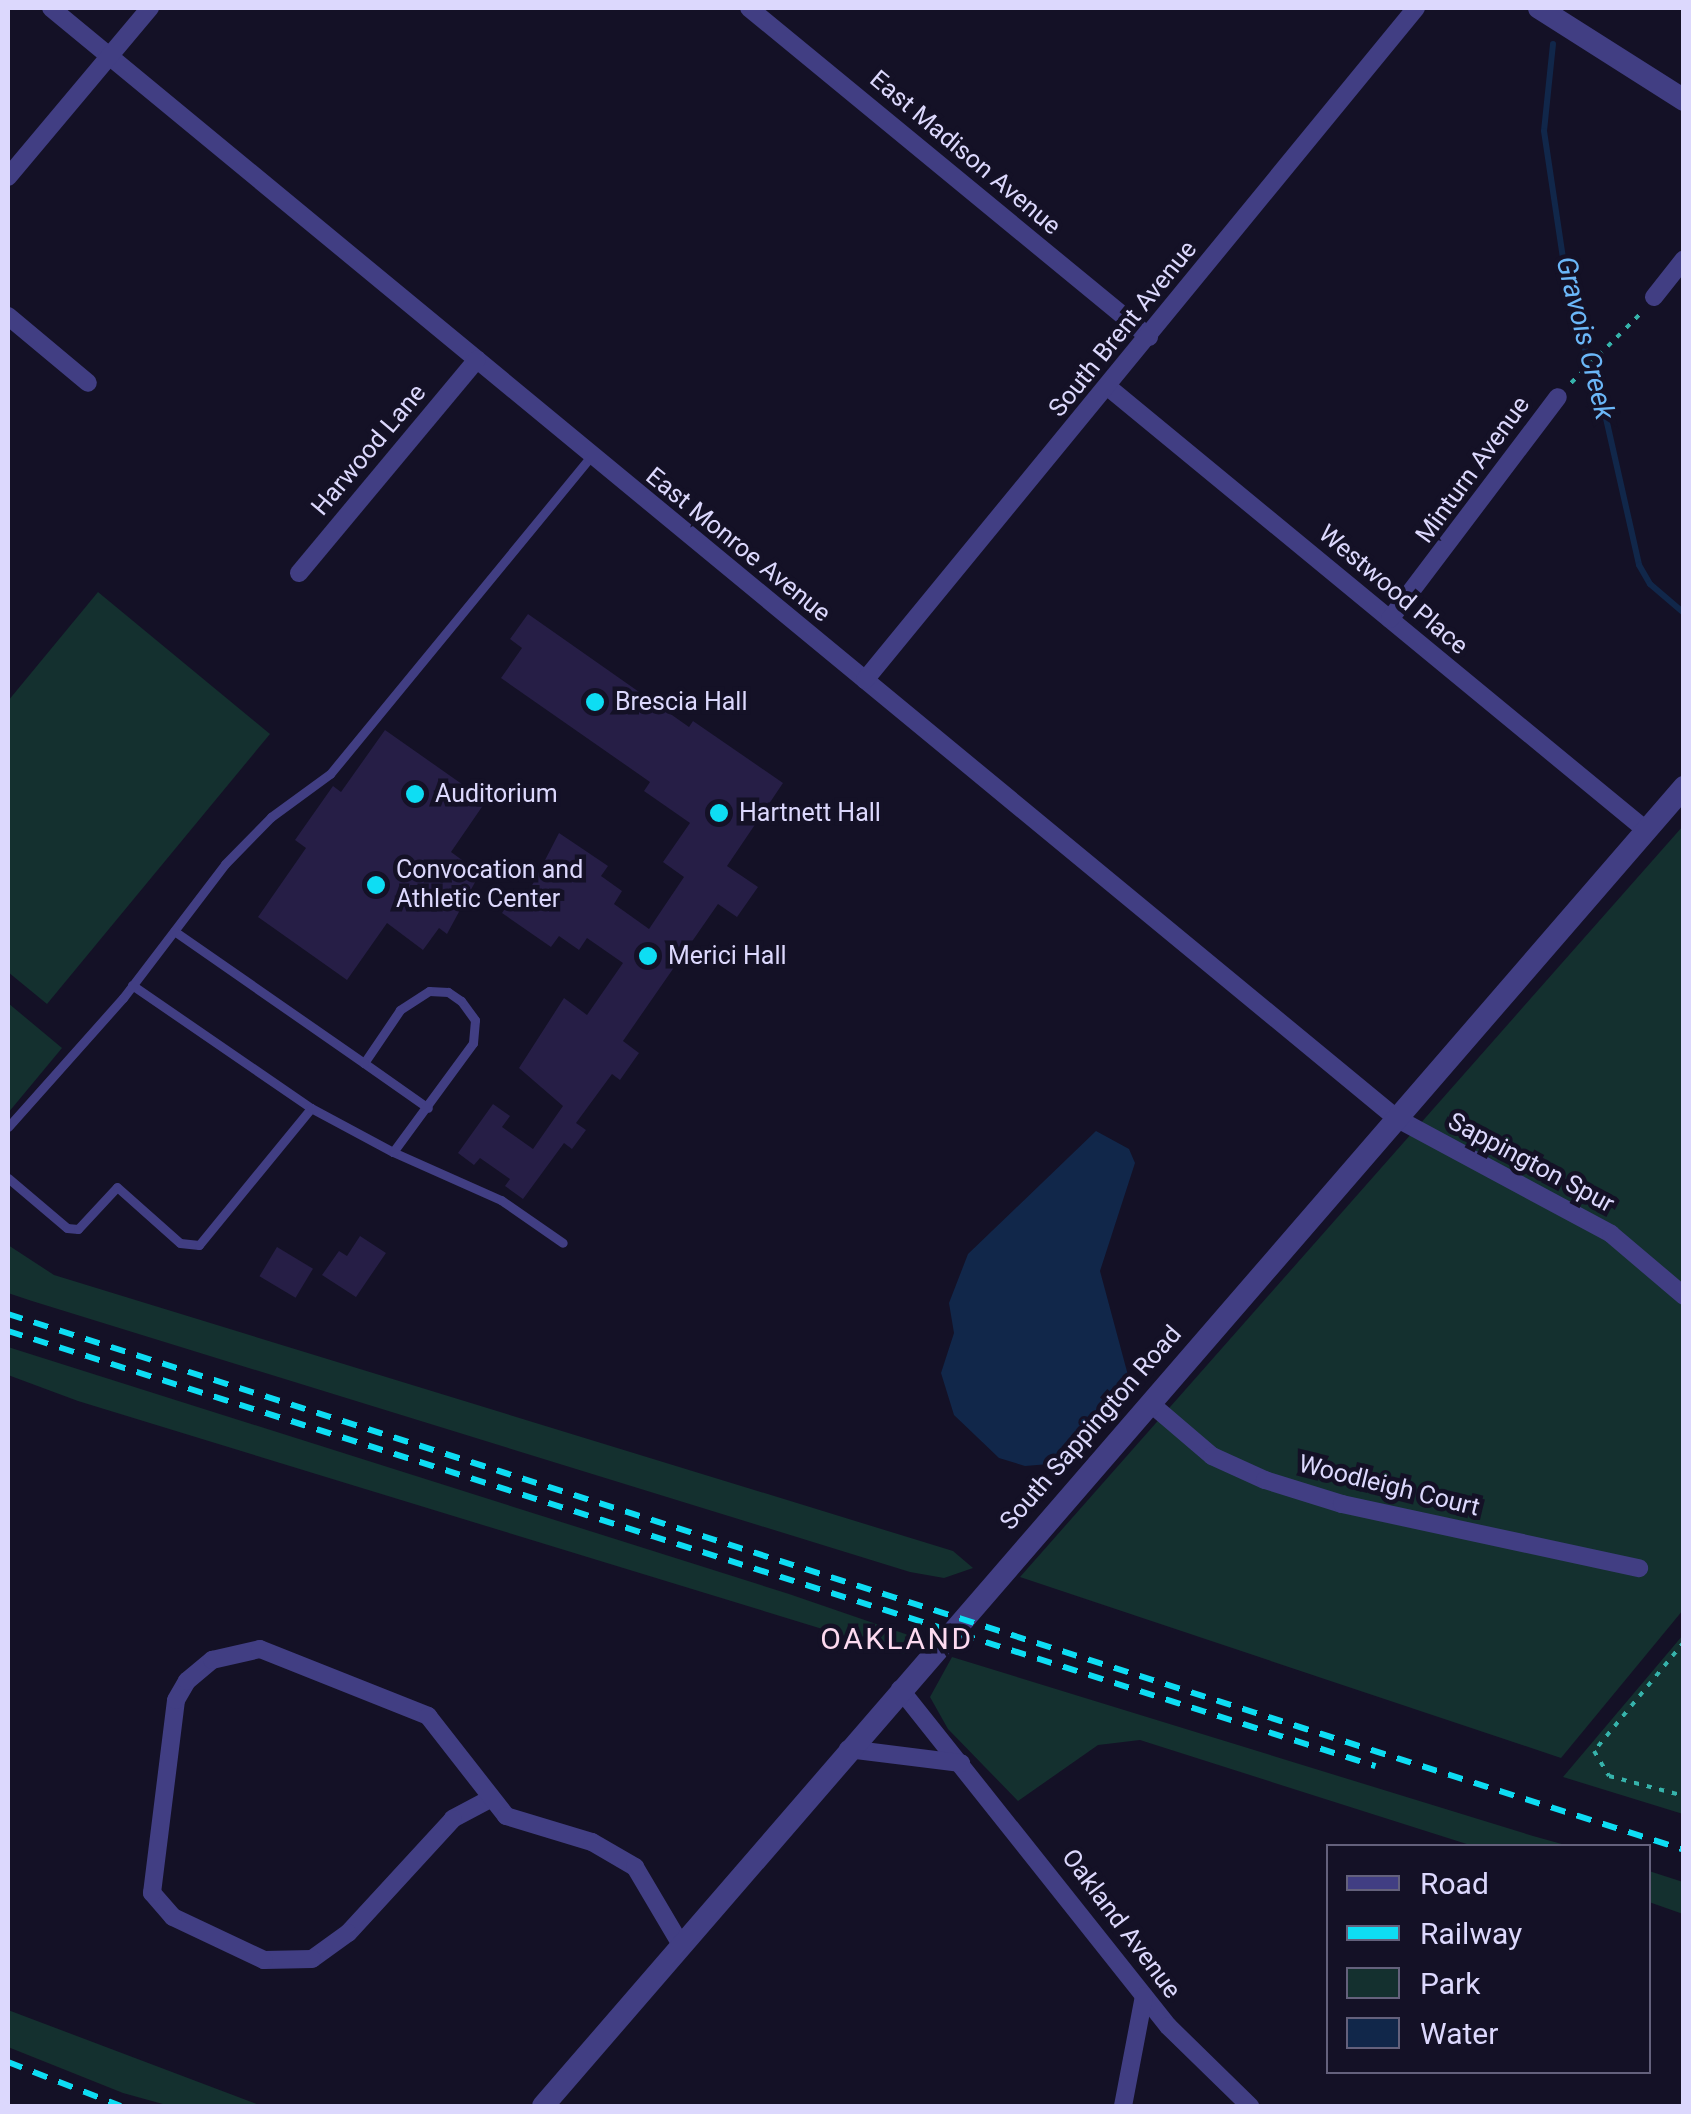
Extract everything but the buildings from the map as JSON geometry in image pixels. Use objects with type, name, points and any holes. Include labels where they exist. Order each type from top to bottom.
[{"type":"street","name":"East Monroe Avenue","points":[[50,8],[1396,1118]]},
{"type":"street","points":[[8,178],[150,8]]},
{"type":"street","name":"East Madison Avenue","points":[[750,8],[1148,337]]},
{"type":"street","name":"South Brent Avenue","points":[[866,680],[1416,8]]},
{"type":"street","points":[[1539,8],[1684,100]]},
{"type":"street","points":[[1654,297],[1684,259]]},
{"type":"street","points":[[8,316],[88,383]]},
{"type":"street","name":"Harwood Lane","points":[[300,573],[477,359]]},
{"type":"street","name":"Westwood Place","points":[[1108,387],[1647,831]]},
{"type":"street","name":"Minturn Avenue","points":[[1390,619],[1558,397]]},
{"type":"street","name":"South Sappington Road","points":[[543,2106],[848,1748],[1684,787]]},
{"type":"street","name":"Sappington Spur","points":[[1396,1118],[1611,1234],[1684,1296]]},
{"type":"street","name":"Woodleigh Court","points":[[1150,1403],[1212,1456],[1265,1480],[1342,1504],[1639,1568]]},
{"type":"street","points":[[488,1800],[453,1819],[348,1933],[312,1959],[264,1960],[173,1917],[152,1893],[176,1700],[199,1669],[234,1651],[281,1654],[428,1716],[448,1734],[488,1800],[536,1830],[619,1854],[647,1883],[680,1943]]},
{"type":"street","name":"Oakland Avenue","points":[[900,1688],[1144,1996],[1243,2106]]},
{"type":"street","points":[[848,1748],[961,1762]]},
{"type":"street","points":[[1123,2106],[1144,1996]]},
{"type":"lane","points":[[8,1128],[132,986],[225,864],[272,817],[330,774],[590,457]]},
{"type":"lane","points":[[174,931],[428,1108]]},
{"type":"lane","points":[[132,986],[311,1108],[393,1152],[501,1200],[563,1243]]},
{"type":"lane","points":[[364,1063],[415,996],[448,992],[475,1020],[473,1043],[393,1152]]},
{"type":"lane","points":[[8,1178],[68,1228],[78,1229],[117,1186],[180,1243],[199,1245],[311,1108]]},
{"type":"path","points":[[1578,375],[1654,297]]},
{"type":"path","points":[[1684,1642],[1594,1751],[1608,1776],[1684,1796]]},
{"type":"green space","points":[[98,592],[270,734],[47,1004],[8,972],[8,701]]},
{"type":"green space","points":[[1683,826],[1683,1610],[1561,1758],[1020,1577]]},
{"type":"green space","points":[[8,1003],[62,1048],[8,1113]]},
{"type":"green space","points":[[8,1245],[54,1275],[953,1551],[973,1568],[944,1578],[910,1572],[8,1293]]},
{"type":"green space","points":[[8,1347],[917,1638],[904,1654],[78,1401],[8,1375]]},
{"type":"green space","points":[[1683,1635],[1683,1814],[1563,1777]]},
{"type":"green space","points":[[952,1657],[1562,1844],[1467,1844],[1140,1740],[1098,1745],[1018,1801],[948,1729],[930,1697]]},
{"type":"green space","points":[[1651,1872],[1683,1882],[1683,1914],[1651,1903]]},
{"type":"green space","points":[[8,2010],[262,2106],[170,2106],[123,2093],[8,2047]]},
{"type":"water","points":[[1096,1131],[1129,1149],[1135,1163],[1100,1271],[1129,1379],[1101,1421],[1068,1450],[1049,1464],[1025,1466],[999,1458],[954,1415],[941,1373],[954,1333],[949,1303],[968,1254]]},
{"type":"waterway","name":"Gravois Creek","points":[[1553,44],[1544,131],[1570,304],[1601,396],[1639,565],[1650,584],[1684,613]]},
{"type":"railway","points":[[8,1314],[1684,1850]]},
{"type":"railway","points":[[8,1331],[1375,1766]]},
{"type":"railway","points":[[8,2062],[121,2106]]},
{"type":"place","name":"Brescia Hall","points":[[595,702]]},
{"type":"place","name":"Auditorium","points":[[415,794]]},
{"type":"place","name":"Hartnett Hall","points":[[719,813]]},
{"type":"place","name":"Convocation and Athletic Center","points":[[376,885]]},
{"type":"place","name":"Merici Hall","points":[[648,956]]},
{"type":"district","name":"OAKLAND","points":[[897,1639]]}]
